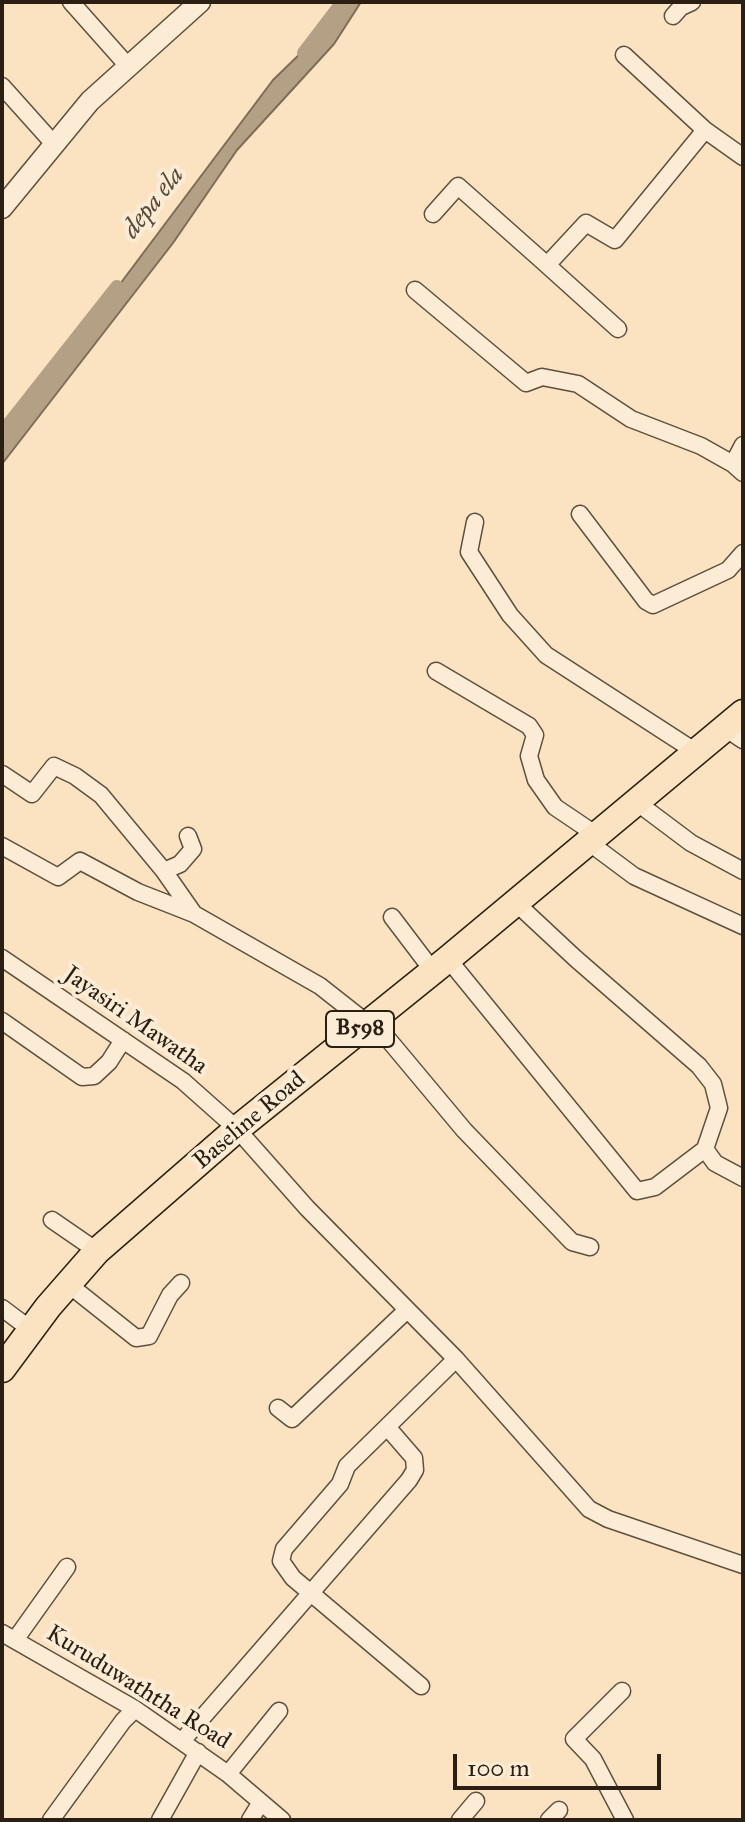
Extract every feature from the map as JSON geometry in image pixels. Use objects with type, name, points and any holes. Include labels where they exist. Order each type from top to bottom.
[{"type":"main road","name":"Baseline Road","points":[[2,1369],[30,1329],[97,1251],[237,1129],[440,965],[635,801],[696,752],[737,727]]},
{"type":"street","points":[[71,2],[127,65]]},
{"type":"street","points":[[2,208],[90,101],[200,2]]},
{"type":"street","points":[[673,16],[681,7],[692,2]]},
{"type":"street","points":[[624,55],[705,130],[743,157]]},
{"type":"street","points":[[2,86],[53,143]]},
{"type":"street","points":[[547,265],[586,223],[615,240],[705,130]]},
{"type":"street","points":[[433,214],[458,186],[618,329]]},
{"type":"street","points":[[415,290],[526,383],[542,377],[578,384],[631,419],[701,446],[738,469],[743,445]]},
{"type":"street","points":[[580,514],[646,601],[653,605],[728,570],[743,553]]},
{"type":"street","points":[[475,522],[469,552],[510,615],[546,655],[696,752]]},
{"type":"street","points":[[436,671],[529,726],[535,735],[529,756],[536,780],[555,807],[634,876],[743,926]]},
{"type":"street","points":[[2,774],[32,794],[54,766],[75,776],[101,795],[164,871],[194,914]]},
{"type":"street","points":[[635,801],[691,843],[743,871]]},
{"type":"street","points":[[164,871],[180,864],[193,849],[188,836]]},
{"type":"street","points":[[2,846],[58,877],[80,861],[138,892],[194,914],[320,986],[369,1022],[464,1130],[572,1242],[590,1247]]},
{"type":"street","points":[[392,917],[440,965],[637,1191],[655,1187],[705,1149],[719,1108],[713,1084],[699,1066],[515,902]]},
{"type":"street","name":"Jayasiri Mawatha","points":[[2,958],[183,1081],[237,1129],[307,1208],[456,1359],[589,1509],[608,1519],[743,1565]]},
{"type":"street","points":[[2,1021],[82,1077],[94,1076],[109,1062],[123,1040]]},
{"type":"street","points":[[705,1149],[715,1163],[743,1178]]},
{"type":"street","points":[[52,1220],[97,1251]]},
{"type":"street","points":[[68,1284],[136,1338],[149,1336],[170,1295],[181,1283]]},
{"type":"street","points":[[2,1308],[30,1329]]},
{"type":"street","points":[[278,1408],[292,1419],[407,1310]]},
{"type":"street","points":[[421,1686],[293,1578],[281,1561],[284,1549],[340,1484],[347,1466],[456,1359]]},
{"type":"street","points":[[182,1741],[409,1480],[415,1470],[414,1458],[388,1428]]},
{"type":"street","points":[[8,1636],[67,1567]]},
{"type":"street","name":"Kuruduwaththa Road","points":[[8,1636],[135,1709],[228,1774],[282,1820]]},
{"type":"street","points":[[622,1691],[574,1739],[593,1759],[625,1820]]},
{"type":"street","points":[[51,1820],[135,1709]]},
{"type":"street","points":[[228,1774],[279,1711]]},
{"type":"street","points":[[160,1820],[198,1752]]},
{"type":"street","points":[[460,1820],[476,1801]]},
{"type":"street","points":[[250,1820],[261,1802]]},
{"type":"shaded area","points":[[347,2],[361,2],[334,44],[237,150],[173,243],[2,464],[2,433],[84,332],[273,80],[337,18]]},
{"type":"waterway","name":"depa ela","points":[[304,53],[343,2]]},
{"type":"waterway","name":"depa ela","points":[[2,433],[117,287]]}]
